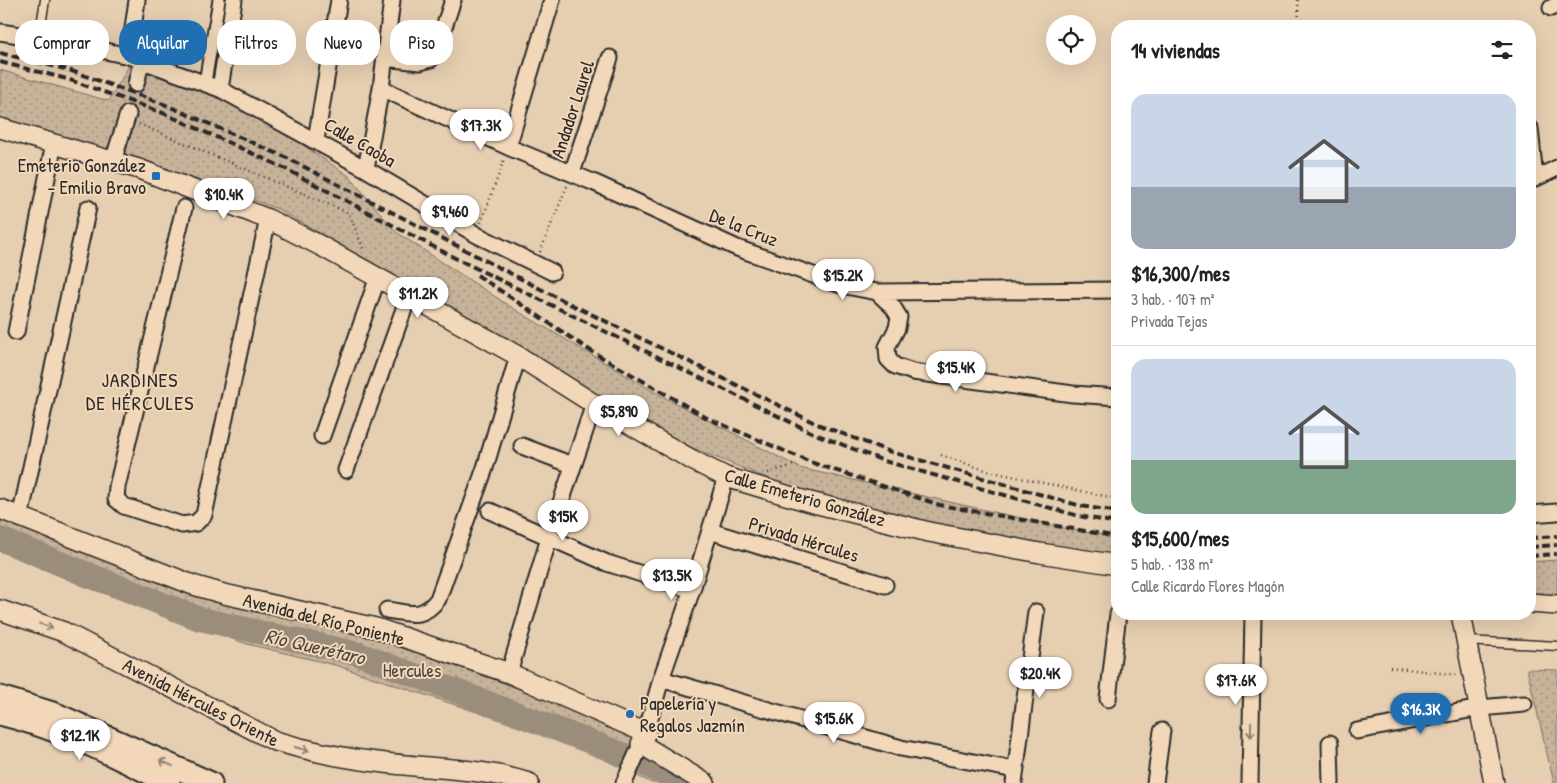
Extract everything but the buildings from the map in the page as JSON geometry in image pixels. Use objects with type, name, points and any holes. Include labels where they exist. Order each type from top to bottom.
[{"type":"main road","points":[[0,697],[56,714],[211,783]]},
{"type":"main road","points":[[0,714],[48,729],[107,752],[169,783]]},
{"type":"street","points":[[137,20],[138,0]]},
{"type":"street","points":[[205,82],[219,0]]},
{"type":"street","points":[[220,89],[234,0]]},
{"type":"street","points":[[316,140],[339,0]]},
{"type":"street","points":[[366,169],[381,88],[392,0]]},
{"type":"street","points":[[384,58],[420,62],[431,59],[436,51],[453,0]]},
{"type":"street","points":[[508,147],[552,0]]},
{"type":"street","name":"Calle Caoba","points":[[0,32],[15,34]]},
{"type":"street","name":"Andador Laurel","points":[[572,172],[610,58]]},
{"type":"street","points":[[136,65],[136,84]]},
{"type":"street","name":"Calle Caoba","points":[[156,65],[220,89],[316,140],[477,235],[552,272]]},
{"type":"street","name":"De la Cruz","points":[[381,88],[508,147],[572,172],[737,248],[841,286],[878,292],[1111,290]]},
{"type":"street","points":[[114,161],[130,118]]},
{"type":"street","name":"Calle Emeterio González","points":[[0,128],[114,161],[268,219],[378,277],[518,356],[594,404],[726,477],[806,501],[929,532],[1111,564]]},
{"type":"street","points":[[16,332],[54,143]]},
{"type":"street","points":[[1536,178],[1557,168]]},
{"type":"street","points":[[20,517],[88,208]]},
{"type":"street","points":[[184,208],[117,487],[116,499],[124,506],[182,525],[196,523],[204,515],[268,219]]},
{"type":"street","points":[[322,436],[378,277]]},
{"type":"street","points":[[878,292],[893,307],[899,317],[897,328],[887,346],[888,359],[896,366],[922,373],[1073,394],[1111,397]]},
{"type":"street","points":[[346,470],[409,295]]},
{"type":"street","points":[[387,610],[419,614],[430,609],[438,599],[485,468],[518,356]]},
{"type":"street","points":[[509,673],[572,465],[594,404]]},
{"type":"street","points":[[522,446],[572,465]]},
{"type":"street","points":[[626,779],[641,744],[692,590],[726,477]]},
{"type":"street","name":"Avenida del Río Poniente","points":[[0,509],[193,585],[224,594],[376,628],[509,673],[641,744],[705,783]]},
{"type":"street","points":[[490,511],[607,563],[692,590]]},
{"type":"street","points":[[1536,514],[1557,512]]},
{"type":"street","name":"Privada Hércules","points":[[710,531],[885,585]]},
{"type":"street","points":[[1536,603],[1557,605]]},
{"type":"street","name":"Avenida Hércules Oriente","points":[[0,610],[64,632],[275,741],[313,752],[378,762],[463,769],[507,776],[530,783]]},
{"type":"street","points":[[662,679],[902,748],[1015,777],[1036,612]]},
{"type":"street","points":[[1108,699],[1117,620]]},
{"type":"street","points":[[1250,783],[1253,620]]},
{"type":"street","points":[[1462,620],[1494,783]]},
{"type":"street","points":[[1357,731],[1480,708],[1524,704]]},
{"type":"street","points":[[1155,783],[1162,731]]},
{"type":"street","points":[[1330,743],[1330,783]]},
{"type":"lane","points":[[41,20],[44,0]]},
{"type":"lane","points":[[1466,640],[1557,646]]},
{"type":"path","points":[[1298,0],[1299,20]]},
{"type":"path","points":[[130,118],[349,213],[367,259]]},
{"type":"path","points":[[477,235],[508,147]]},
{"type":"path","points":[[536,264],[572,172]]},
{"type":"path","points":[[940,455],[988,471],[1111,497]]},
{"type":"path","points":[[771,478],[762,475],[797,464]]},
{"type":"path","points":[[1390,667],[1474,677]]},
{"type":"green space","points":[[129,65],[133,65],[233,98],[349,176],[396,232],[514,309],[658,394],[800,468],[1073,530],[1111,536],[1111,556],[925,524],[789,487],[673,440],[444,304],[278,209],[135,157],[0,121],[0,70],[109,101]]},
{"type":"green space","name":"Hercules","points":[[0,517],[356,630],[482,675],[636,733],[717,783],[652,783],[573,744],[335,665],[247,644],[86,587],[0,551]]},
{"type":"green space","points":[[1557,560],[1557,597],[1536,594],[1536,562]]},
{"type":"green space","points":[[1527,669],[1557,670],[1557,783],[1554,783]]},
{"type":"waterway","name":"Río Querétaro","points":[[0,539],[200,619],[359,654],[630,757],[683,783]]},
{"type":"tunnel","points":[[128,114],[136,84]]},
{"type":"railway","points":[[0,53],[69,70],[166,105],[285,157],[562,300],[817,424],[888,451],[1081,506],[1111,511]]},
{"type":"railway","points":[[0,62],[67,79],[163,113],[280,166],[455,258],[813,433],[884,461],[1079,516],[1111,522]]},
{"type":"railway","points":[[477,275],[591,351],[707,418],[813,463],[940,505],[1111,536]]},
{"type":"railway","points":[[1536,538],[1557,536]]},
{"type":"railway","points":[[1536,547],[1557,545]]},
{"type":"railway","points":[[1536,556],[1557,554]]},
{"type":"place","name":"Emeterio González - Emilio Bravo","points":[[156,176]]},
{"type":"place","name":"Papelería y Regalos Jazmín","points":[[630,714]]},
{"type":"district","name":"JARDINES DE HÉRCULES","points":[[140,390]]}]
